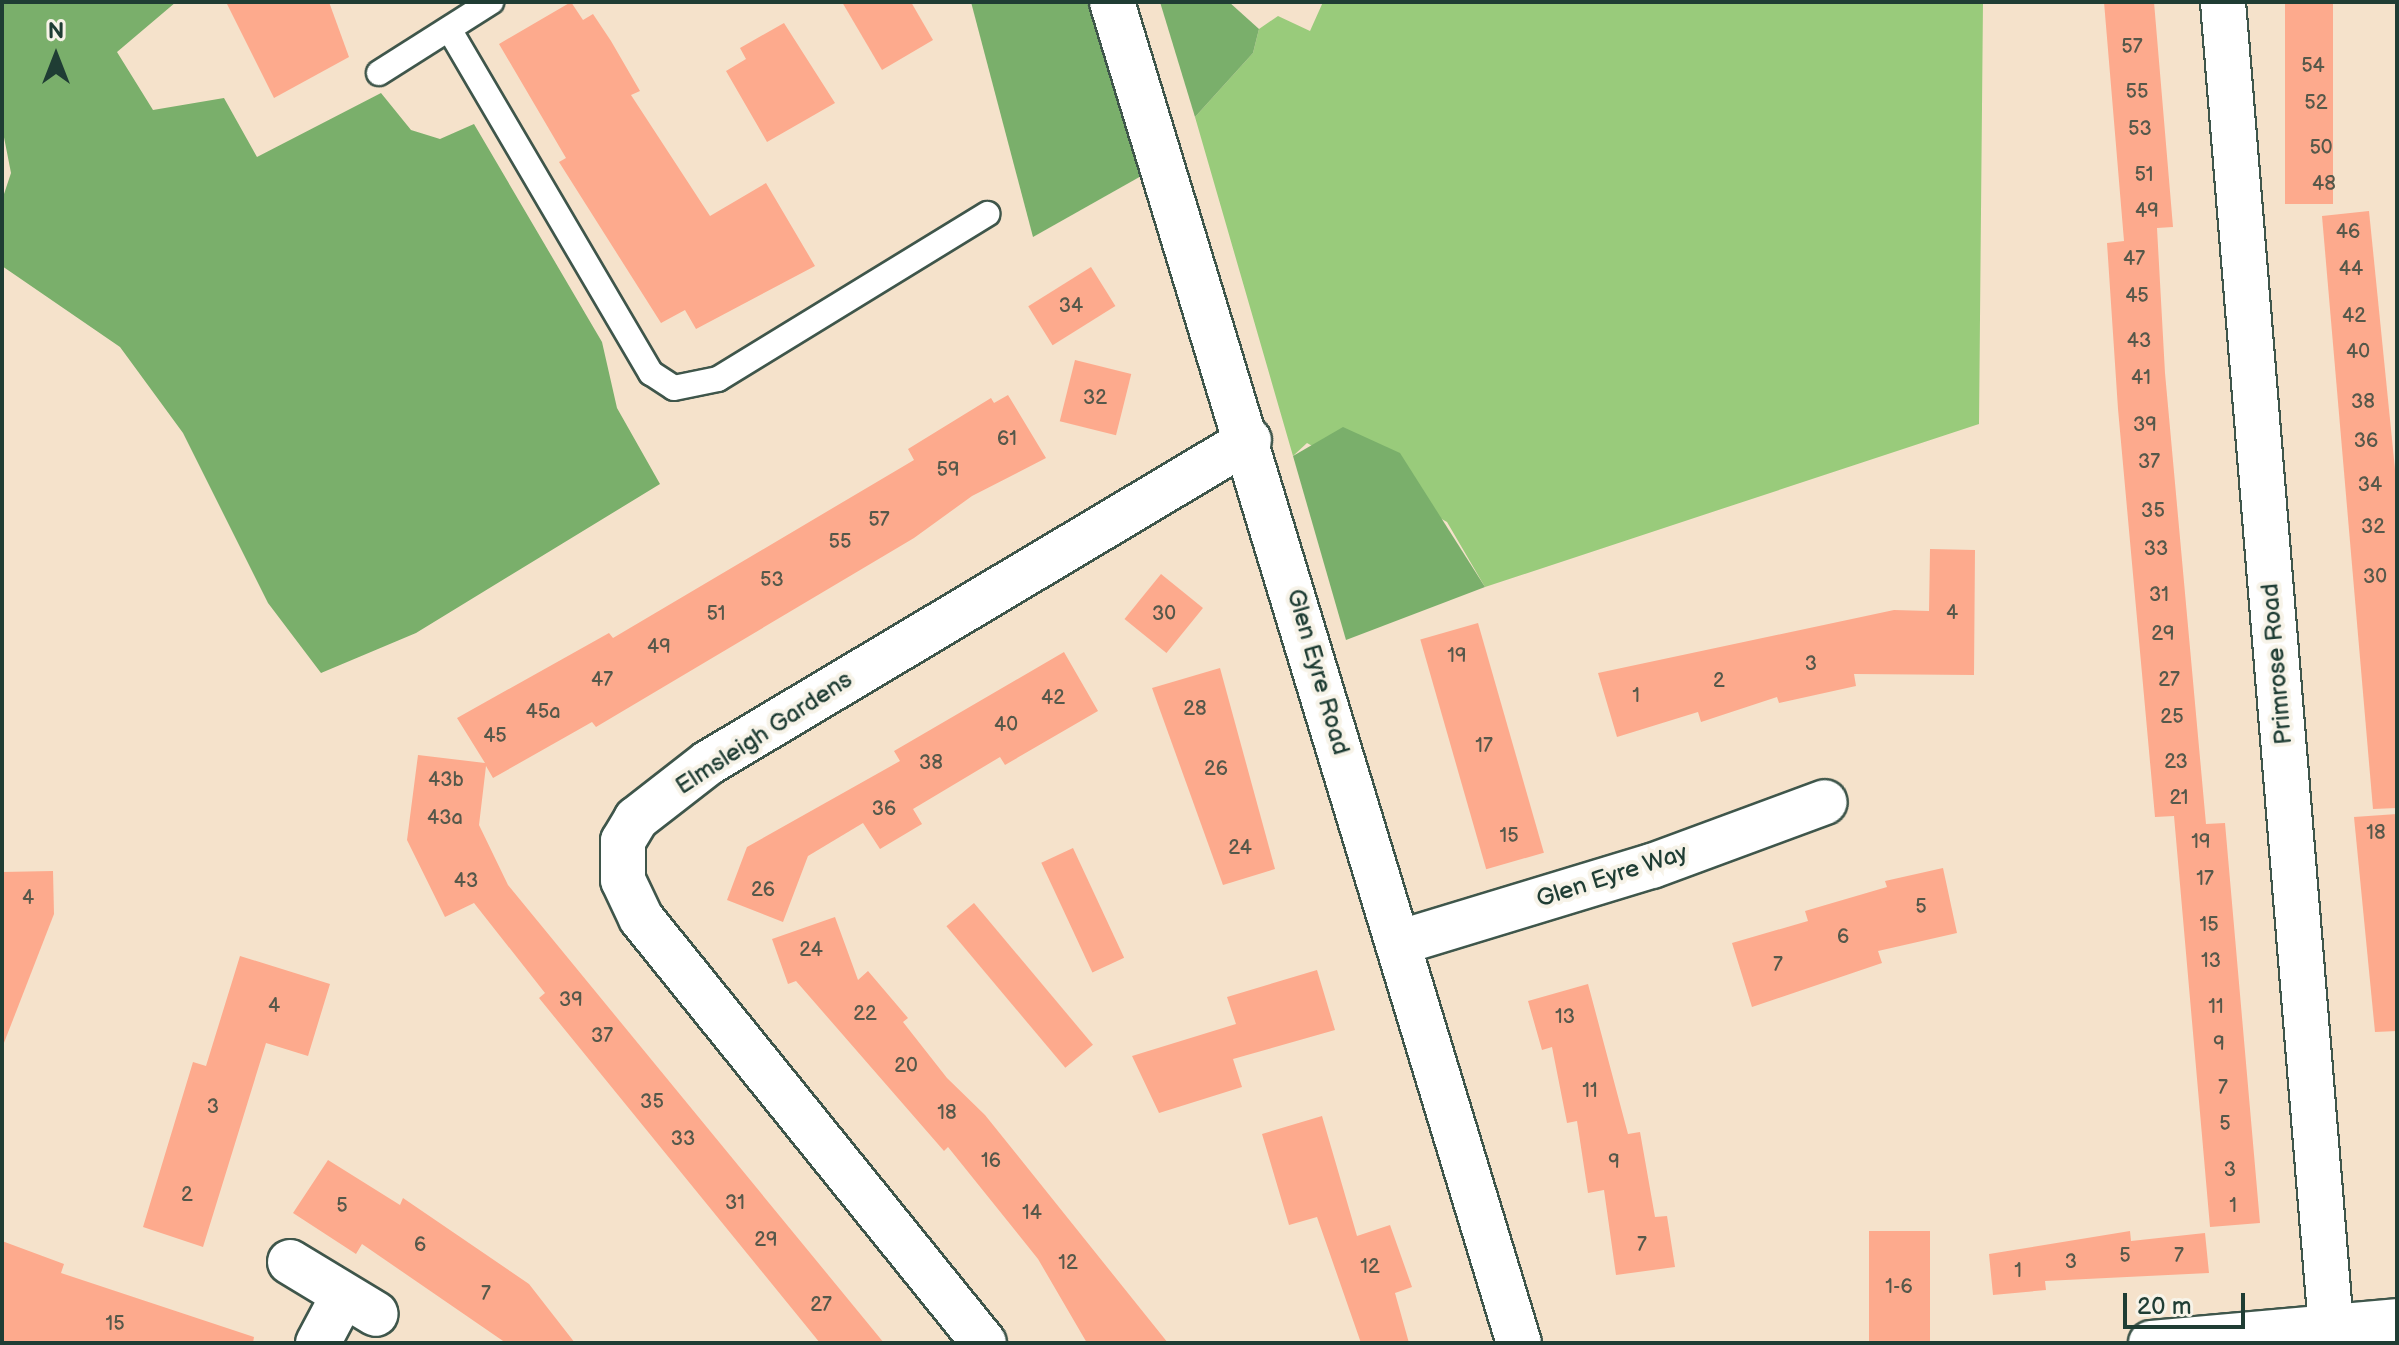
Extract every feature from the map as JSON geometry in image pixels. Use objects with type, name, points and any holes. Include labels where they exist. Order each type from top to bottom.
[{"type":"street","name":"Glen Eyre Road","points":[[1112,2],[1249,440],[1519,1343]]},
{"type":"street","name":"Primrose Road","points":[[2223,2],[2331,1327]]},
{"type":"street","name":"Elmsleigh Gardens","points":[[984,1343],[641,918],[623,880],[623,841],[636,819],[708,763],[1249,440]]},
{"type":"street","name":"Glen Eyre Way","points":[[1398,943],[1652,866],[1825,802]]},
{"type":"street","points":[[290,1262],[360,1305],[318,1343]]},
{"type":"street","points":[[2151,1343],[2397,1321]]},
{"type":"lane","points":[[379,73],[491,2]]},
{"type":"lane","points":[[449,29],[651,373],[674,388],[718,379],[987,214]]},
{"type":"green space","points":[[2,2],[176,2],[117,52],[153,110],[224,98],[257,157],[381,93],[411,130],[440,139],[474,124],[602,342],[617,408],[660,484],[416,633],[321,673],[268,603],[183,433],[120,347],[2,266],[2,200],[11,173],[2,127]]},
{"type":"green space","points":[[971,2],[1089,2],[1143,175],[1033,237]]},
{"type":"green space","points":[[1160,2],[1229,2],[1259,29],[1253,53],[1195,117]]},
{"type":"green space","points":[[1323,2],[1983,2],[1979,424],[1485,587],[1447,522],[1307,443],[1293,456],[1195,117],[1253,53],[1259,29],[1278,16],[1310,31]]},
{"type":"green space","points":[[1343,427],[1400,453],[1485,587],[1346,640],[1293,456]]},
{"type":"building","points":[[226,2],[329,2],[349,57],[274,98]]},
{"type":"building","points":[[571,2],[583,20],[593,14],[611,41],[640,91],[631,95],[710,216],[766,183],[815,266],[696,329],[685,310],[661,323],[559,162],[566,158],[499,44]]},
{"type":"building","points":[[842,2],[911,2],[933,40],[882,70]]},
{"type":"building","points":[[2104,2],[2154,2],[2173,227],[2157,228],[2165,373],[2206,824],[2225,823],[2260,1223],[2210,1227],[2174,816],[2155,817],[2118,409],[2107,243],[2124,241]]},
{"type":"building","points":[[2285,2],[2333,2],[2333,204],[2285,204]]},
{"type":"building","points":[[784,23],[835,103],[767,142],[726,71],[746,59],[740,48]]},
{"type":"building","points":[[2369,211],[2397,489],[2397,808],[2373,809],[2322,216]]},
{"type":"building","points":[[1091,267],[1115,306],[1053,345],[1028,306]]},
{"type":"building","points":[[1075,360],[1131,374],[1116,435],[1060,421]]},
{"type":"building","points":[[1008,395],[1046,458],[972,496],[914,538],[596,727],[592,722],[493,778],[486,766],[479,825],[508,885],[884,1343],[820,1343],[539,998],[545,993],[474,903],[445,917],[407,840],[418,755],[485,763],[457,718],[609,633],[613,638],[914,460],[908,449],[991,398],[994,403]]},
{"type":"building","points":[[1930,549],[1975,550],[1974,675],[1854,674],[1856,686],[1779,703],[1777,697],[1701,722],[1698,712],[1617,737],[1598,673],[1894,610],[1929,611]]},
{"type":"building","points":[[1161,574],[1203,608],[1166,653],[1124,619]]},
{"type":"building","points":[[1478,623],[1544,853],[1486,869],[1420,640]]},
{"type":"building","points":[[1064,652],[1098,711],[1005,765],[1000,757],[913,809],[922,824],[880,849],[863,823],[808,856],[783,922],[727,900],[747,847],[900,761],[894,751]]},
{"type":"building","points":[[1220,668],[1275,869],[1223,885],[1152,688]]},
{"type":"building","points":[[2397,814],[2397,1031],[2375,1032],[2354,817]]},
{"type":"building","points":[[1073,848],[1124,958],[1092,972],[1041,863]]},
{"type":"building","points":[[1943,868],[1957,933],[1878,951],[1882,963],[1752,1007],[1732,943],[1808,921],[1805,911],[1887,887],[1885,881]]},
{"type":"building","points":[[53,871],[54,914],[2,1048],[2,872]]},
{"type":"building","points":[[974,903],[1093,1045],[1065,1068],[946,926]]},
{"type":"building","points":[[835,917],[858,980],[868,971],[908,1018],[903,1022],[947,1078],[985,1115],[1168,1343],[1087,1343],[1038,1259],[948,1147],[944,1151],[796,981],[788,984],[772,939]]},
{"type":"building","points":[[240,956],[330,984],[308,1056],[266,1043],[203,1247],[143,1227],[193,1062],[206,1066]]},
{"type":"building","points":[[1317,970],[1335,1030],[1233,1059],[1242,1087],[1159,1113],[1132,1056],[1236,1024],[1227,997]]},
{"type":"building","points":[[1588,984],[1628,1134],[1640,1132],[1655,1217],[1667,1216],[1675,1267],[1616,1275],[1604,1190],[1588,1193],[1577,1121],[1567,1123],[1552,1047],[1542,1050],[1528,1001]]},
{"type":"building","points":[[1322,1116],[1357,1236],[1390,1225],[1412,1287],[1395,1293],[1409,1343],[1361,1343],[1317,1217],[1289,1225],[1262,1134]]},
{"type":"building","points":[[328,1160],[400,1205],[403,1198],[529,1284],[575,1343],[506,1343],[362,1244],[356,1254],[293,1213]]},
{"type":"building","points":[[1869,1231],[1930,1231],[1930,1343],[1869,1343]]},
{"type":"building","points":[[2130,1231],[2131,1241],[2205,1233],[2209,1273],[2045,1281],[2046,1290],[1993,1295],[1989,1254]]},
{"type":"building","points":[[2,1241],[64,1264],[61,1273],[254,1337],[253,1343],[2,1343]]}]
